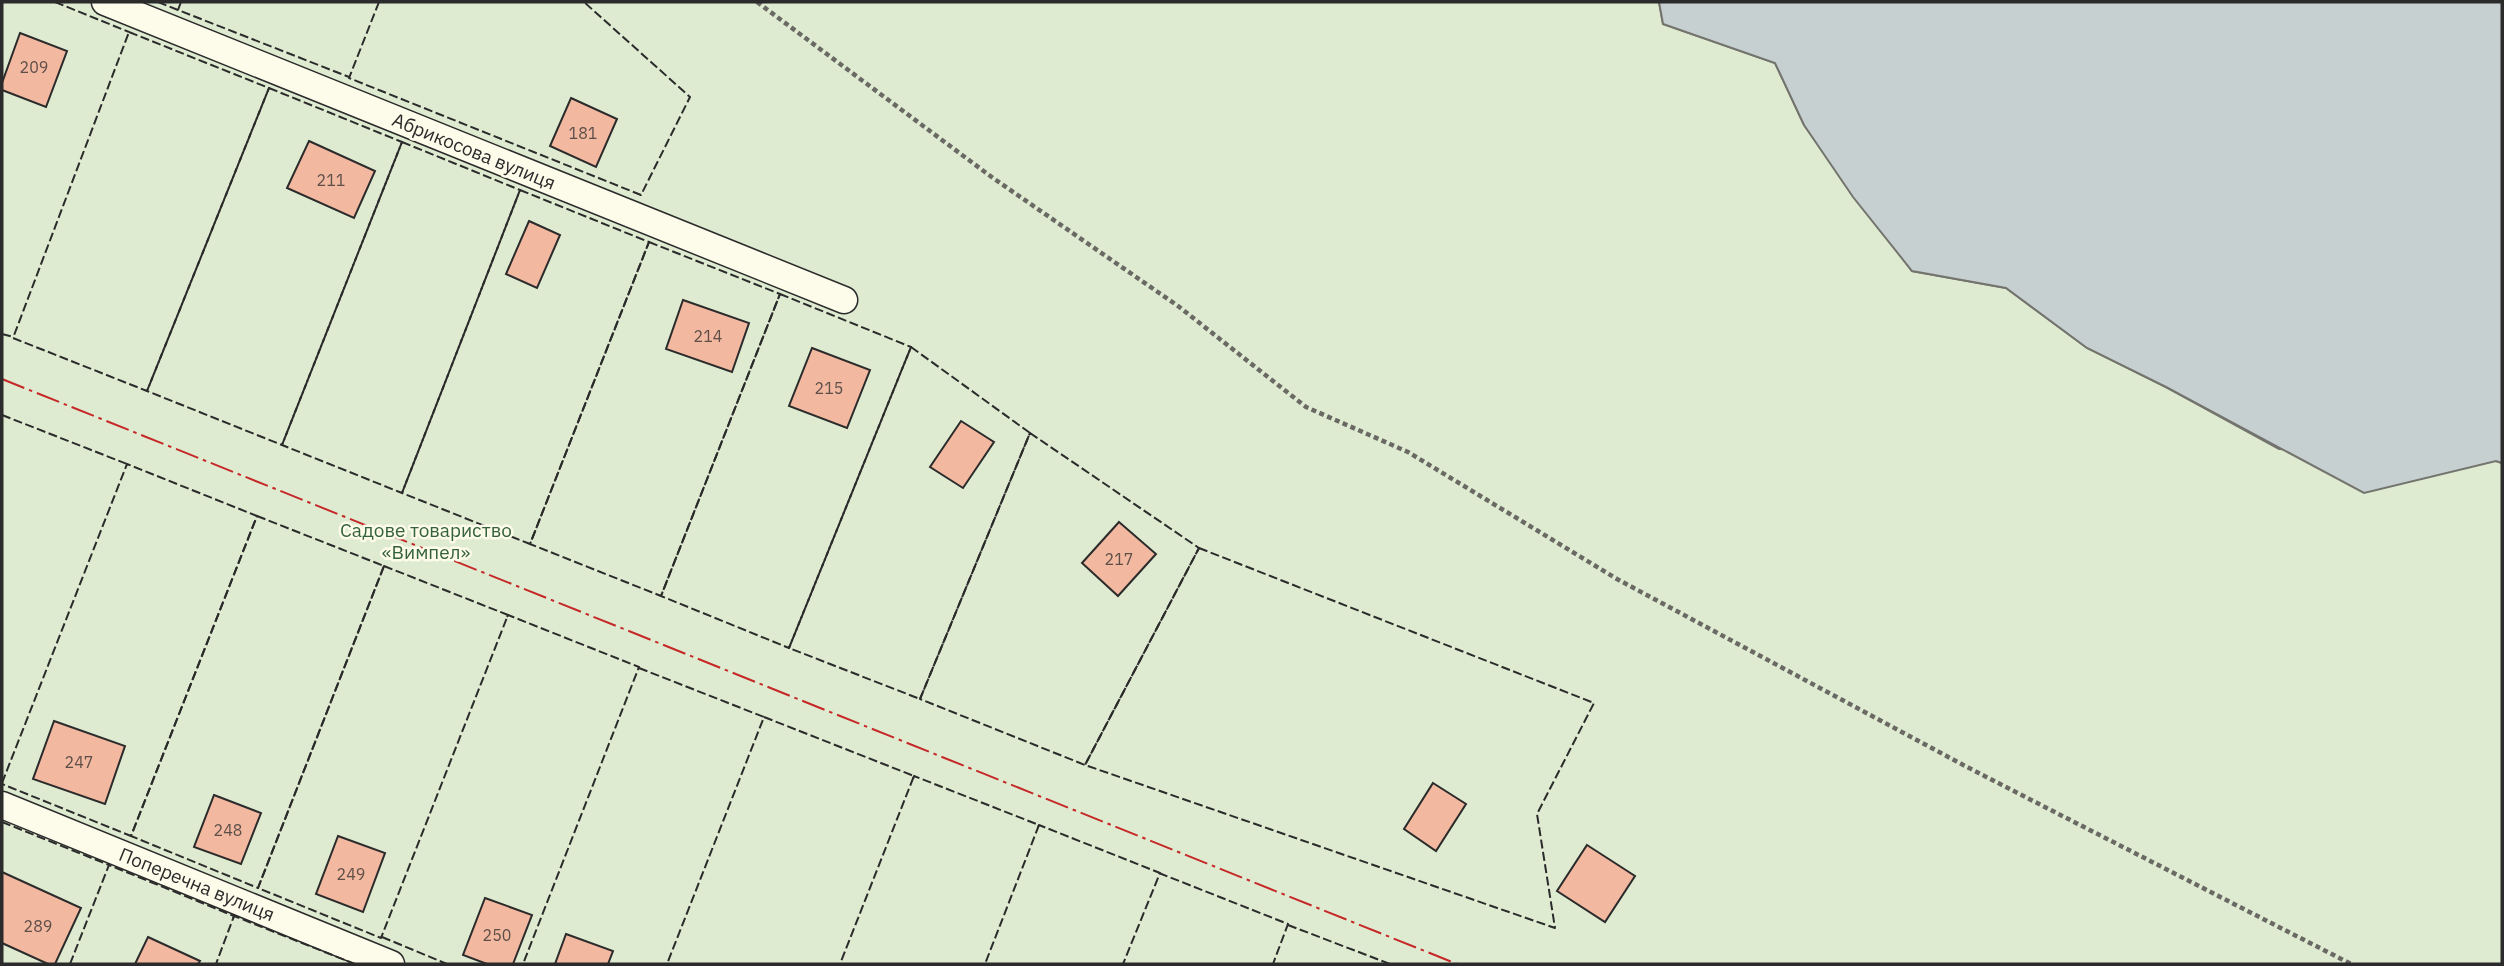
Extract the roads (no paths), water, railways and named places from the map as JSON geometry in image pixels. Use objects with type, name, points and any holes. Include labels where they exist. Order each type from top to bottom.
[{"type":"lane","name":"Абрикосова вулиця","points":[[105,2],[844,300]]},
{"type":"lane","name":"Поперечна вулиця","points":[[2,805],[391,964]]},
{"type":"park label","name":"Садове товариство «Вимпел»","points":[[426,541]]}]
